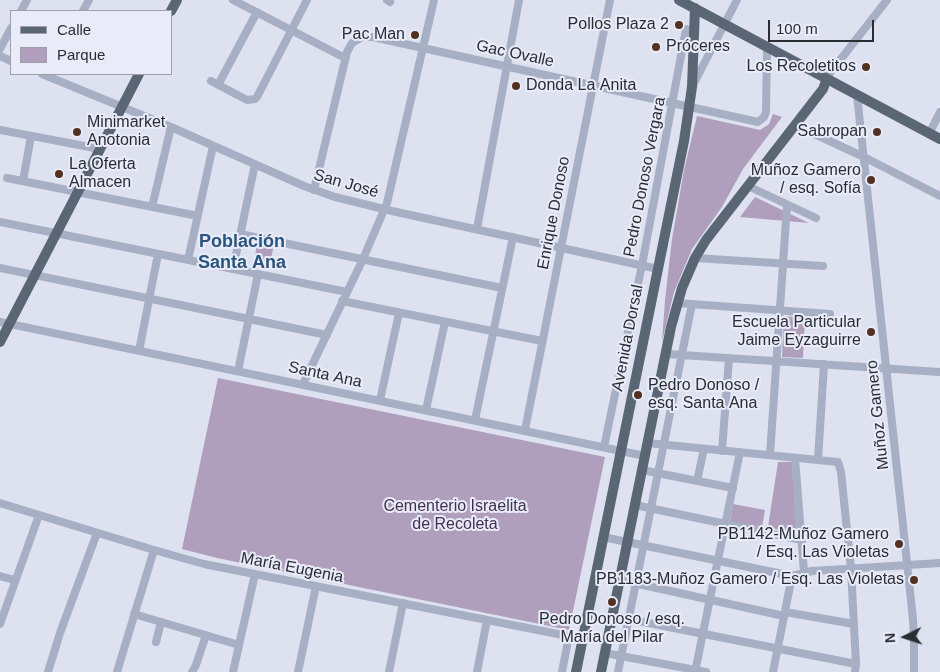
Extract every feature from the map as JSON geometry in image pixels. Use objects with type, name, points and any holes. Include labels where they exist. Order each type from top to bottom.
[{"type":"main road","points":[[679,0],[940,139]]},
{"type":"main road","name":"Avenida Dorsal","points":[[576,672],[675,189],[690,106],[695,8]]},
{"type":"main road","points":[[0,342],[5,323],[34,275],[138,75]]},
{"type":"main road","points":[[601,672],[666,354],[677,303],[685,280],[695,258],[714,230],[823,89],[826,78]]},
{"type":"street","points":[[233,0],[345,58],[314,190]]},
{"type":"street","points":[[257,12],[214,83],[247,100],[257,97],[307,0]]},
{"type":"street","points":[[303,384],[385,209],[434,0]]},
{"type":"street","points":[[477,229],[519,0]]},
{"type":"street","name":"Enrique Donoso","points":[[525,430],[610,0]]},
{"type":"street","points":[[692,87],[737,0]]},
{"type":"street","points":[[826,78],[887,0]]},
{"type":"street","name":"Pedro Donoso Vergara","points":[[604,447],[642,265],[686,29]]},
{"type":"street","points":[[0,49],[10,30]]},
{"type":"street","name":"Gac Ovalle","points":[[345,58],[346,52],[352,44],[365,36],[758,122],[764,118],[766,112],[767,46]]},
{"type":"street","name":"San José","points":[[47,75],[314,190],[335,197],[658,269]]},
{"type":"street","name":"Muñoz Gamero","points":[[857,95],[908,565],[914,631],[914,672]]},
{"type":"street","points":[[929,134],[940,112]]},
{"type":"street","points":[[795,125],[864,157],[940,196]]},
{"type":"street","points":[[152,207],[171,127]]},
{"type":"street","points":[[0,130],[100,149]]},
{"type":"street","points":[[23,181],[31,136]]},
{"type":"street","points":[[188,260],[213,146]]},
{"type":"street","points":[[233,269],[255,164]]},
{"type":"street","points":[[7,178],[198,216]]},
{"type":"street","points":[[748,186],[816,218]]},
{"type":"street","points":[[770,456],[787,205]]},
{"type":"street","points":[[0,222],[347,292]]},
{"type":"street","points":[[240,234],[502,288]]},
{"type":"street","points":[[475,420],[513,237]]},
{"type":"street","points":[[139,350],[158,254]]},
{"type":"street","points":[[695,258],[823,266]]},
{"type":"street","points":[[0,268],[327,335]]},
{"type":"street","points":[[238,371],[258,274]]},
{"type":"street","points":[[342,302],[542,341]]},
{"type":"street","points":[[677,303],[830,314]]},
{"type":"street","points":[[618,672],[692,304]]},
{"type":"street","points":[[380,400],[399,313]]},
{"type":"street","points":[[426,410],[445,322]]},
{"type":"street","name":"Santa Ana","points":[[5,323],[645,456]]},
{"type":"street","points":[[666,354],[940,372]]},
{"type":"street","points":[[722,450],[729,358]]},
{"type":"street","points":[[818,460],[824,364]]},
{"type":"street","points":[[612,616],[778,648],[856,668],[851,569],[841,472],[838,462],[648,443]]},
{"type":"street","points":[[697,481],[704,449]]},
{"type":"street","points":[[696,671],[740,452]]},
{"type":"street","points":[[795,458],[804,572]]},
{"type":"street","points":[[642,470],[733,488]]},
{"type":"street","name":"María Eugenia","points":[[0,503],[204,564],[583,639]]},
{"type":"street","points":[[635,505],[802,540]]},
{"type":"street","points":[[0,624],[39,515]]},
{"type":"street","points":[[48,672],[60,633],[98,533]]},
{"type":"street","points":[[603,537],[792,576],[804,572],[940,563]]},
{"type":"street","points":[[117,672],[154,550]]},
{"type":"street","points":[[233,672],[255,574]]},
{"type":"street","points":[[0,576],[15,580]]},
{"type":"street","points":[[773,672],[792,576]]},
{"type":"street","points":[[620,580],[784,614],[854,624]]},
{"type":"street","points":[[298,672],[316,586]]},
{"type":"street","points":[[389,672],[403,603]]},
{"type":"street","points":[[134,614],[240,644]]},
{"type":"street","points":[[477,672],[487,620]]},
{"type":"street","points":[[156,642],[161,622]]},
{"type":"street","points":[[192,672],[196,666],[206,634]]},
{"type":"street","points":[[562,672],[569,636]]},
{"type":"street","points":[[605,653],[706,672]]},
{"type":"green space","points":[[773,114],[782,117],[743,169],[722,207],[692,249],[674,292],[662,342],[672,239],[684,170],[697,116],[760,130],[769,124]]},
{"type":"green space","points":[[755,197],[809,223],[740,217]]},
{"type":"green space","points":[[257,245],[273,249],[269,269],[253,266]]},
{"type":"green space","points":[[784,316],[805,318],[803,358],[782,357]]},
{"type":"green space","name":"Cementerio Israelita de Recoleta","points":[[218,378],[605,457],[569,630],[217,558],[182,549]]},
{"type":"green space","points":[[778,462],[792,462],[797,534],[768,527]]},
{"type":"green space","points":[[733,504],[765,510],[762,527],[730,522]]},
{"type":"place","name":"Pollos Plaza 2","points":[[679,25]]},
{"type":"place","name":"Pac Man","points":[[415,35]]},
{"type":"place","name":"Próceres","points":[[656,47]]},
{"type":"place","name":"Los Recoletitos","points":[[866,67]]},
{"type":"place","name":"Donda La Anita","points":[[516,86]]},
{"type":"place","name":"Minimarket Anotonia","points":[[77,132]]},
{"type":"place","name":"Sabropan","points":[[877,132]]},
{"type":"place","name":"La Oferta Almacen","points":[[59,174]]},
{"type":"place","name":"Muñoz Gamero / esq. Sofía","points":[[871,180]]},
{"type":"place","name":"Escuela Particular Jaime Eyzaguirre","points":[[871,332]]},
{"type":"place","name":"Pedro Donoso / esq. Santa Ana","points":[[638,395]]},
{"type":"place","name":"PB1142-Muñoz Gamero / Esq. Las Violetas","points":[[899,544]]},
{"type":"place","name":"PB1183-Muñoz Gamero / Esq. Las Violetas","points":[[914,580]]},
{"type":"place","name":"Pedro Donoso / esq. María del Pilar","points":[[612,602]]},
{"type":"district","name":"Población Santa Ana","points":[[242,252]]}]
